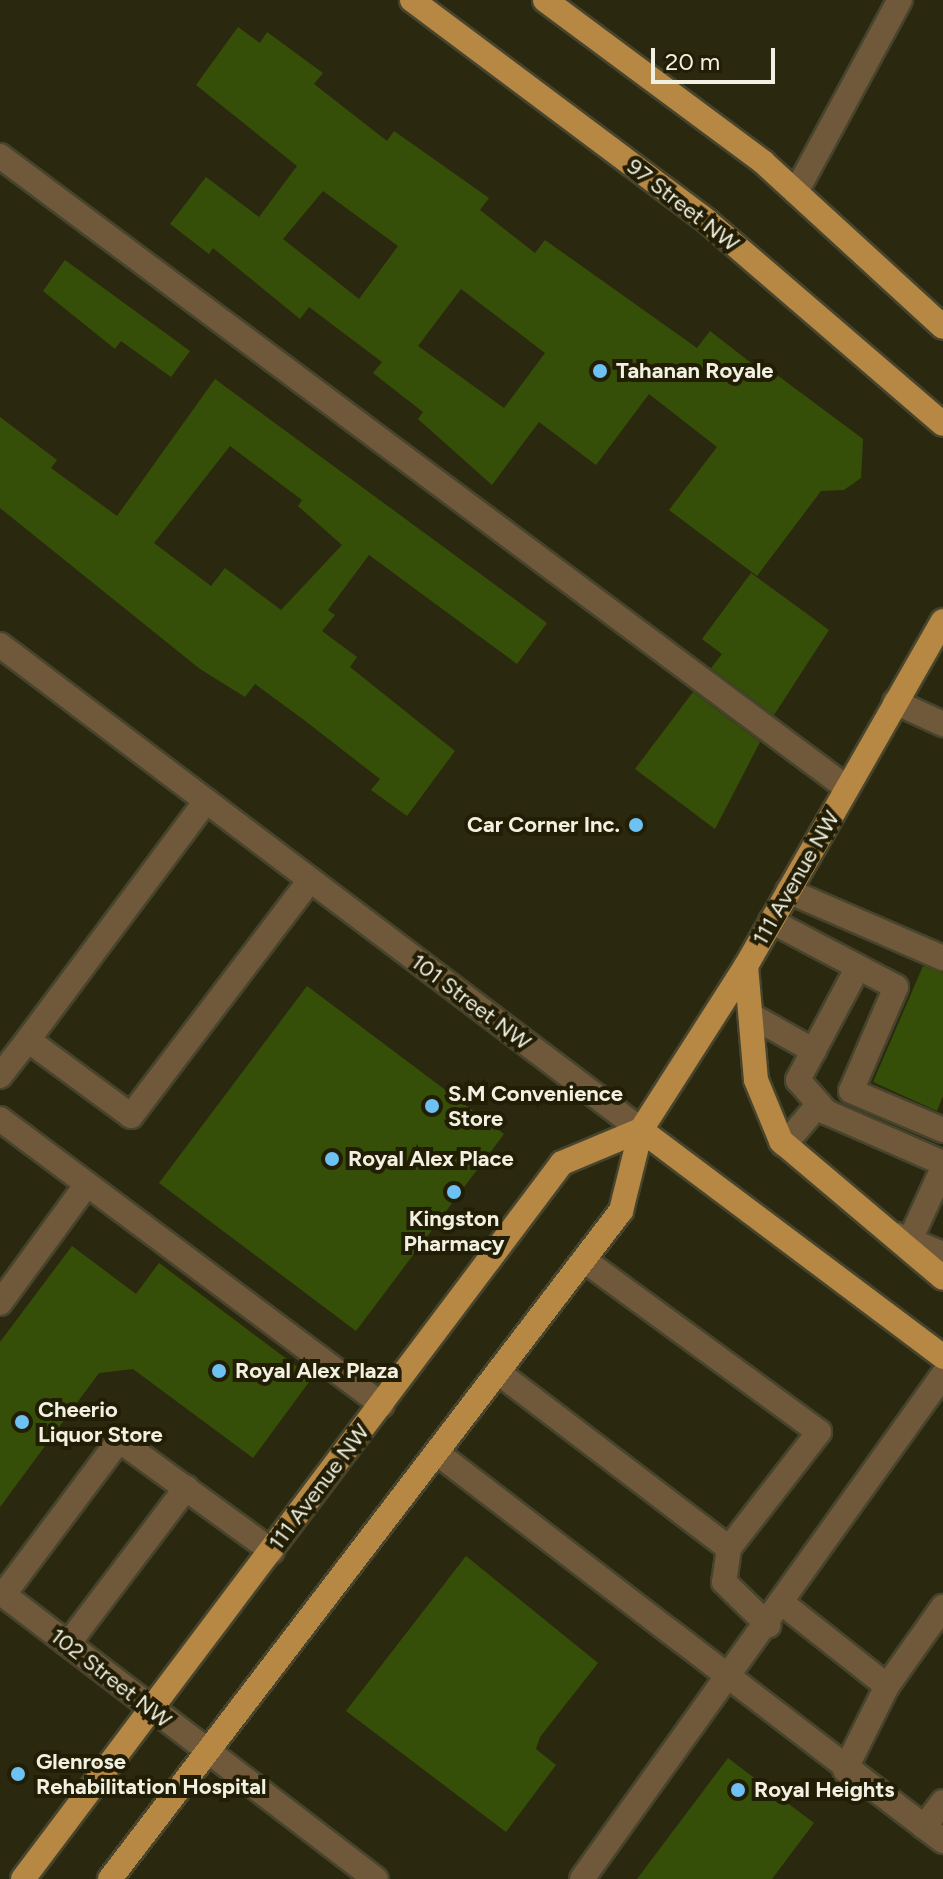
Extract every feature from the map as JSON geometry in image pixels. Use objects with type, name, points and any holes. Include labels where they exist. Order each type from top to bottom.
[{"type":"main road","name":"97 Street NW","points":[[412,0],[707,221],[943,424]]},
{"type":"main road","points":[[545,0],[796,192],[943,327]]},
{"type":"main road","name":"111 Avenue NW","points":[[110,1879],[621,1211],[641,1130],[746,966],[943,621]]},
{"type":"main road","points":[[746,966],[763,1111],[784,1145],[943,1278]]},
{"type":"main road","name":"111 Avenue NW","points":[[23,1879],[562,1163],[641,1130]]},
{"type":"main road","name":"101 Street NW","points":[[641,1130],[943,1357]]},
{"type":"street","points":[[796,192],[900,0]]},
{"type":"street","points":[[0,156],[847,788]]},
{"type":"street","name":"101 Street NW","points":[[0,645],[641,1130]]},
{"type":"street","points":[[895,702],[943,724]]},
{"type":"street","points":[[0,1076],[206,801]]},
{"type":"street","points":[[28,1040],[131,1116],[310,880]]},
{"type":"street","points":[[788,891],[943,958]]},
{"type":"street","points":[[771,921],[896,987],[851,1091],[784,1145]]},
{"type":"street","points":[[858,967],[798,1080],[829,1110],[943,1165],[910,1240]]},
{"type":"street","points":[[752,1016],[814,1051]]},
{"type":"street","points":[[851,1091],[943,1130]]},
{"type":"street","points":[[0,1119],[382,1405]]},
{"type":"street","points":[[0,1303],[87,1184]]},
{"type":"street","points":[[882,1229],[943,1254]]},
{"type":"street","points":[[584,1260],[819,1432],[729,1548],[724,1582],[768,1625]]},
{"type":"street","points":[[499,1373],[729,1548]]},
{"type":"street","points":[[582,1879],[727,1676],[768,1625],[943,1375]]},
{"type":"street","points":[[2,1593],[119,1440],[272,1551]]},
{"type":"street","points":[[437,1453],[845,1770],[934,1834],[943,1802]]},
{"type":"street","points":[[68,1644],[186,1488]]},
{"type":"street","name":"102 Street NW","points":[[2,1593],[376,1879]]},
{"type":"street","points":[[782,1603],[887,1686]]},
{"type":"street","points":[[845,1770],[887,1686],[943,1607]]},
{"type":"building","points":[[238,27],[260,43],[267,32],[323,73],[314,84],[387,141],[394,131],[489,198],[480,210],[535,253],[545,240],[697,348],[710,331],[769,377],[773,372],[863,439],[861,478],[844,490],[821,491],[757,576],[669,510],[717,447],[649,394],[596,465],[539,422],[492,485],[418,419],[423,412],[373,373],[382,362],[309,307],[300,319],[213,248],[209,254],[170,224],[206,177],[259,217],[297,166],[196,85]],"holes":[[[323,191],[398,246],[359,299],[283,239]],[[461,289],[545,353],[504,408],[418,346]]]},
{"type":"building","points":[[65,260],[190,351],[171,377],[121,341],[115,349],[43,291]]},
{"type":"building","points":[[215,379],[547,623],[517,664],[369,555],[328,610],[335,615],[322,631],[357,657],[350,667],[455,751],[407,816],[371,790],[380,779],[304,720],[255,684],[245,697],[200,669],[0,508],[0,417],[57,460],[51,468],[117,516]],"holes":[[[230,446],[302,500],[298,506],[342,545],[281,610],[225,568],[211,586],[154,543]]]},
{"type":"building","points":[[751,573],[829,630],[774,715],[711,668],[722,654],[702,639]]},
{"type":"building","points":[[693,692],[760,742],[715,829],[635,769]]},
{"type":"building","points":[[923,966],[943,973],[943,1096],[937,1111],[873,1082]]},
{"type":"building","name":"Royal Alex Place","points":[[307,986],[504,1134],[356,1331],[159,1183]]},
{"type":"building","name":"Royal Alex Plaza","points":[[72,1246],[136,1294],[159,1263],[312,1378],[253,1458],[133,1369],[99,1373],[0,1507],[0,1342]]},
{"type":"building","points":[[466,1556],[598,1663],[540,1737],[536,1749],[556,1765],[506,1832],[346,1711]]},
{"type":"building","name":"Royal Heights","points":[[728,1758],[814,1823],[772,1879],[637,1879]]},
{"type":"place","name":"Tahanan Royale","points":[[600,371]]},
{"type":"place","name":"Car Corner Inc.","points":[[636,825]]},
{"type":"place","name":"S.M Convenience Store","points":[[432,1106]]},
{"type":"place","name":"Royal Alex Place","points":[[332,1159]]},
{"type":"place","name":"Kingston Pharmacy","points":[[454,1192]]},
{"type":"place","name":"Royal Alex Plaza","points":[[219,1371]]},
{"type":"place","name":"Cheerio Liquor Store","points":[[22,1422]]},
{"type":"place","name":"Glenrose Rehabilitation Hospital","points":[[18,1774]]},
{"type":"place","name":"Royal Heights","points":[[738,1790]]}]
